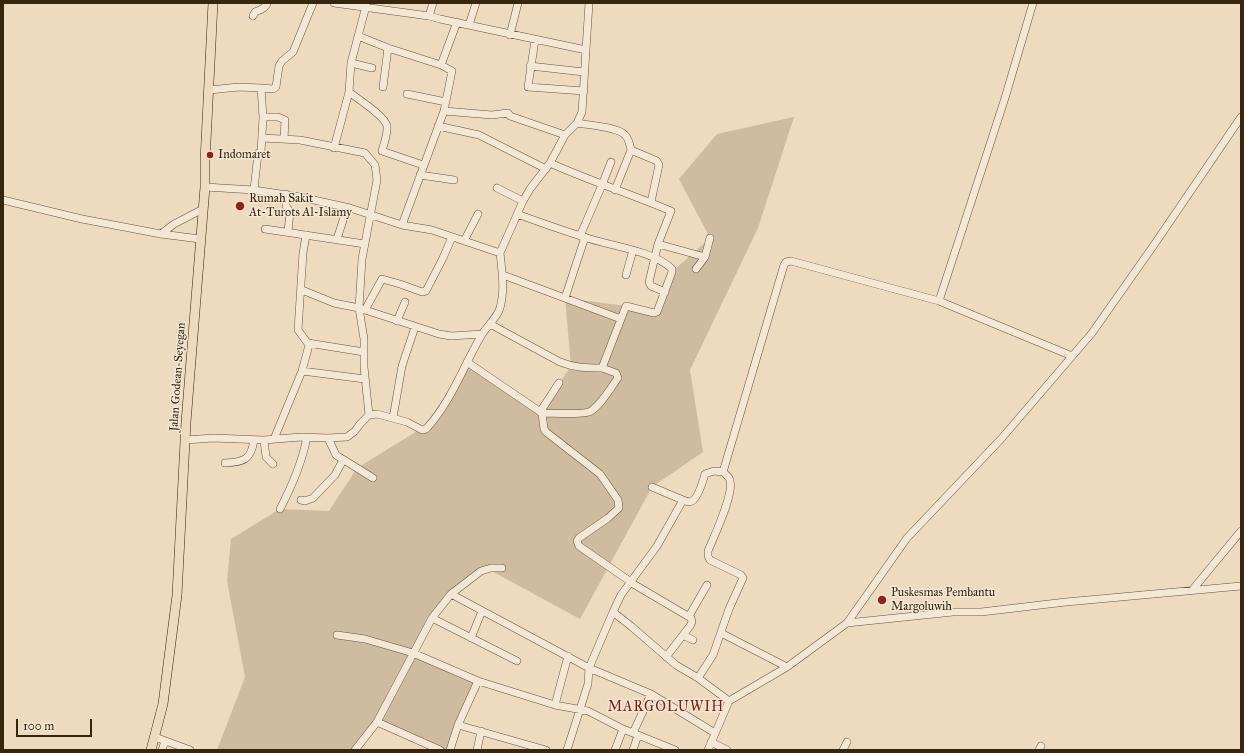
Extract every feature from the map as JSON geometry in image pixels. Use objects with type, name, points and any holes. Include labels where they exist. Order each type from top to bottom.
[{"type":"main road","name":"Jalan Godean-Seyegan","points":[[151,750],[163,704],[177,595],[186,422],[205,187],[213,3]]},
{"type":"street","points":[[253,16],[255,12],[267,6],[267,3]]},
{"type":"street","points":[[209,90],[238,87],[276,87],[279,66],[282,61],[293,52],[313,3]]},
{"type":"street","points":[[334,3],[366,6],[429,16],[510,35],[586,50]]},
{"type":"street","points":[[429,16],[433,3]]},
{"type":"street","points":[[468,24],[476,3]]},
{"type":"street","points":[[510,35],[518,3]]},
{"type":"street","points":[[186,440],[213,438],[264,440],[347,436],[355,431],[369,415],[376,414],[408,422],[422,430],[426,429],[449,399],[482,334],[500,310],[503,275],[500,253],[523,201],[530,189],[548,166],[565,135],[577,123],[582,112],[589,3]]},
{"type":"street","points":[[939,301],[1005,98],[1033,3]]},
{"type":"street","points":[[334,148],[349,92],[351,63],[366,6]]},
{"type":"street","points":[[441,65],[457,22]]},
{"type":"street","points":[[358,36],[388,48],[441,65],[452,71],[444,111],[402,225]]},
{"type":"street","points":[[535,40],[527,86],[584,91]]},
{"type":"street","points":[[383,86],[388,48]]},
{"type":"street","points":[[351,63],[372,68]]},
{"type":"street","points":[[530,66],[584,72]]},
{"type":"street","points":[[254,190],[258,153],[261,152],[262,138],[263,118],[261,88]]},
{"type":"street","points":[[349,92],[386,123],[387,128],[382,151],[374,162]]},
{"type":"street","points":[[407,94],[446,102]]},
{"type":"street","points":[[444,111],[492,115],[508,114],[565,135]]},
{"type":"street","points":[[263,118],[278,117],[285,120],[284,139]]},
{"type":"street","points":[[708,750],[729,701],[787,666],[848,623],[907,538],[1001,439],[1092,333],[1241,117]]},
{"type":"street","points":[[577,123],[622,132],[629,141],[631,150],[615,190]]},
{"type":"street","points":[[438,126],[479,135],[548,166],[651,202],[671,211],[654,257],[649,284],[665,292]]},
{"type":"street","points":[[262,138],[310,142],[365,154],[374,162],[377,171],[377,180],[362,259],[362,309],[365,379],[369,415]]},
{"type":"street","points":[[631,150],[650,157],[659,163],[651,202]]},
{"type":"street","points":[[382,151],[423,165]]},
{"type":"street","points":[[565,298],[582,237],[611,162]]},
{"type":"street","points":[[420,175],[454,180]]},
{"type":"street","points":[[205,187],[254,190],[286,194],[348,208],[402,225],[432,230],[500,253]]},
{"type":"street","points":[[497,188],[523,201]]},
{"type":"street","points":[[286,194],[286,206],[290,212],[288,232]]},
{"type":"street","points":[[3,200],[82,219],[161,234],[200,239]]},
{"type":"street","points":[[337,239],[348,208]]},
{"type":"street","points":[[161,234],[174,224],[203,209]]},
{"type":"street","points":[[464,241],[478,214]]},
{"type":"street","points":[[517,214],[582,237],[654,257],[672,269],[665,292],[656,313],[626,306],[602,368]]},
{"type":"street","points":[[266,229],[366,244]]},
{"type":"street","points":[[274,439],[302,371],[309,348],[308,343],[298,330],[302,290],[303,253],[306,235]]},
{"type":"street","points":[[362,309],[382,279],[422,292],[426,291],[452,237]]},
{"type":"street","points":[[696,269],[705,257],[710,238]]},
{"type":"street","points":[[658,244],[705,257]]},
{"type":"street","points":[[626,276],[633,250]]},
{"type":"street","points":[[723,472],[786,262],[791,261],[939,301],[1072,356]]},
{"type":"street","points":[[503,275],[621,319]]},
{"type":"street","points":[[302,290],[334,303],[362,309],[440,334],[451,336],[482,334]]},
{"type":"street","points":[[397,321],[406,302]]},
{"type":"street","points":[[467,362],[541,412],[585,413],[592,410],[618,378],[616,373],[602,368],[584,368],[571,366],[560,362],[490,324]]},
{"type":"street","points":[[393,418],[402,366],[416,327]]},
{"type":"street","points":[[308,343],[364,352]]},
{"type":"street","points":[[302,371],[365,379]]},
{"type":"street","points":[[559,383],[541,412],[544,429],[600,474],[618,500],[619,508],[604,521],[579,538],[577,541],[578,546],[630,582],[691,618],[692,622],[684,635],[666,658]]},
{"type":"street","points":[[280,509],[301,464],[307,437]]},
{"type":"street","points":[[328,438],[336,455],[372,478]]},
{"type":"street","points":[[225,463],[239,462],[245,458],[252,451],[254,440]]},
{"type":"street","points":[[264,440],[266,457],[273,464]]},
{"type":"street","points":[[301,500],[305,501],[313,498],[335,475],[343,460]]},
{"type":"street","points":[[652,487],[691,502],[694,501],[697,496],[708,472],[723,472],[730,478],[730,490],[708,550],[708,556],[710,560],[741,575],[743,578],[729,609],[713,655],[698,678]]},
{"type":"street","points":[[567,750],[588,684],[589,668],[618,601],[630,582],[657,546],[683,500]]},
{"type":"street","points":[[1193,589],[1241,531]]},
{"type":"street","points":[[355,750],[377,722],[432,618],[451,594],[481,571],[491,568],[502,568]]},
{"type":"street","points":[[688,616],[707,585]]},
{"type":"street","points":[[848,623],[953,612],[981,612],[1193,589],[1241,586]]},
{"type":"street","points":[[451,594],[589,668],[651,694],[715,734]]},
{"type":"street","points":[[471,638],[482,611]]},
{"type":"street","points":[[613,612],[652,644],[666,658],[698,678],[729,701]]},
{"type":"street","points":[[432,618],[517,661]]},
{"type":"street","points":[[721,632],[787,666]]},
{"type":"street","points":[[337,635],[365,639],[414,653],[478,681],[555,705],[588,711],[636,734],[655,747],[675,750]]},
{"type":"street","points":[[684,635],[693,640]]},
{"type":"street","points":[[555,705],[568,656]]},
{"type":"street","points":[[450,750],[458,725],[478,681]]},
{"type":"street","points":[[633,750],[636,734],[651,694]]},
{"type":"street","points":[[377,722],[422,746],[440,750]]},
{"type":"street","points":[[458,725],[546,750]]},
{"type":"street","points":[[615,750],[623,729]]},
{"type":"street","points":[[477,750],[481,731]]},
{"type":"street","points":[[155,737],[190,750]]},
{"type":"street","points":[[162,750],[165,741]]},
{"type":"street","points":[[711,742],[727,750]]},
{"type":"street","points":[[843,750],[847,742]]},
{"type":"shaded area","points":[[794,117],[758,228],[690,370],[703,452],[652,487],[580,619],[486,568],[451,594],[413,653],[480,681],[451,750],[440,750],[377,722],[355,750],[217,750],[245,677],[227,581],[231,539],[280,509],[329,511],[357,468],[432,422],[467,362],[540,412],[571,366],[565,298],[626,306],[654,313],[672,272],[710,238],[679,179],[717,134]]},
{"type":"place","name":"Indomaret","points":[[210,155]]},
{"type":"place","name":"Rumah Sakit At-Turots Al-Islamy","points":[[240,206]]},
{"type":"place","name":"Puskesmas Pembantu Margoluwih","points":[[882,600]]},
{"type":"district","name":"MARGOLUWIH","points":[[666,708]]}]
